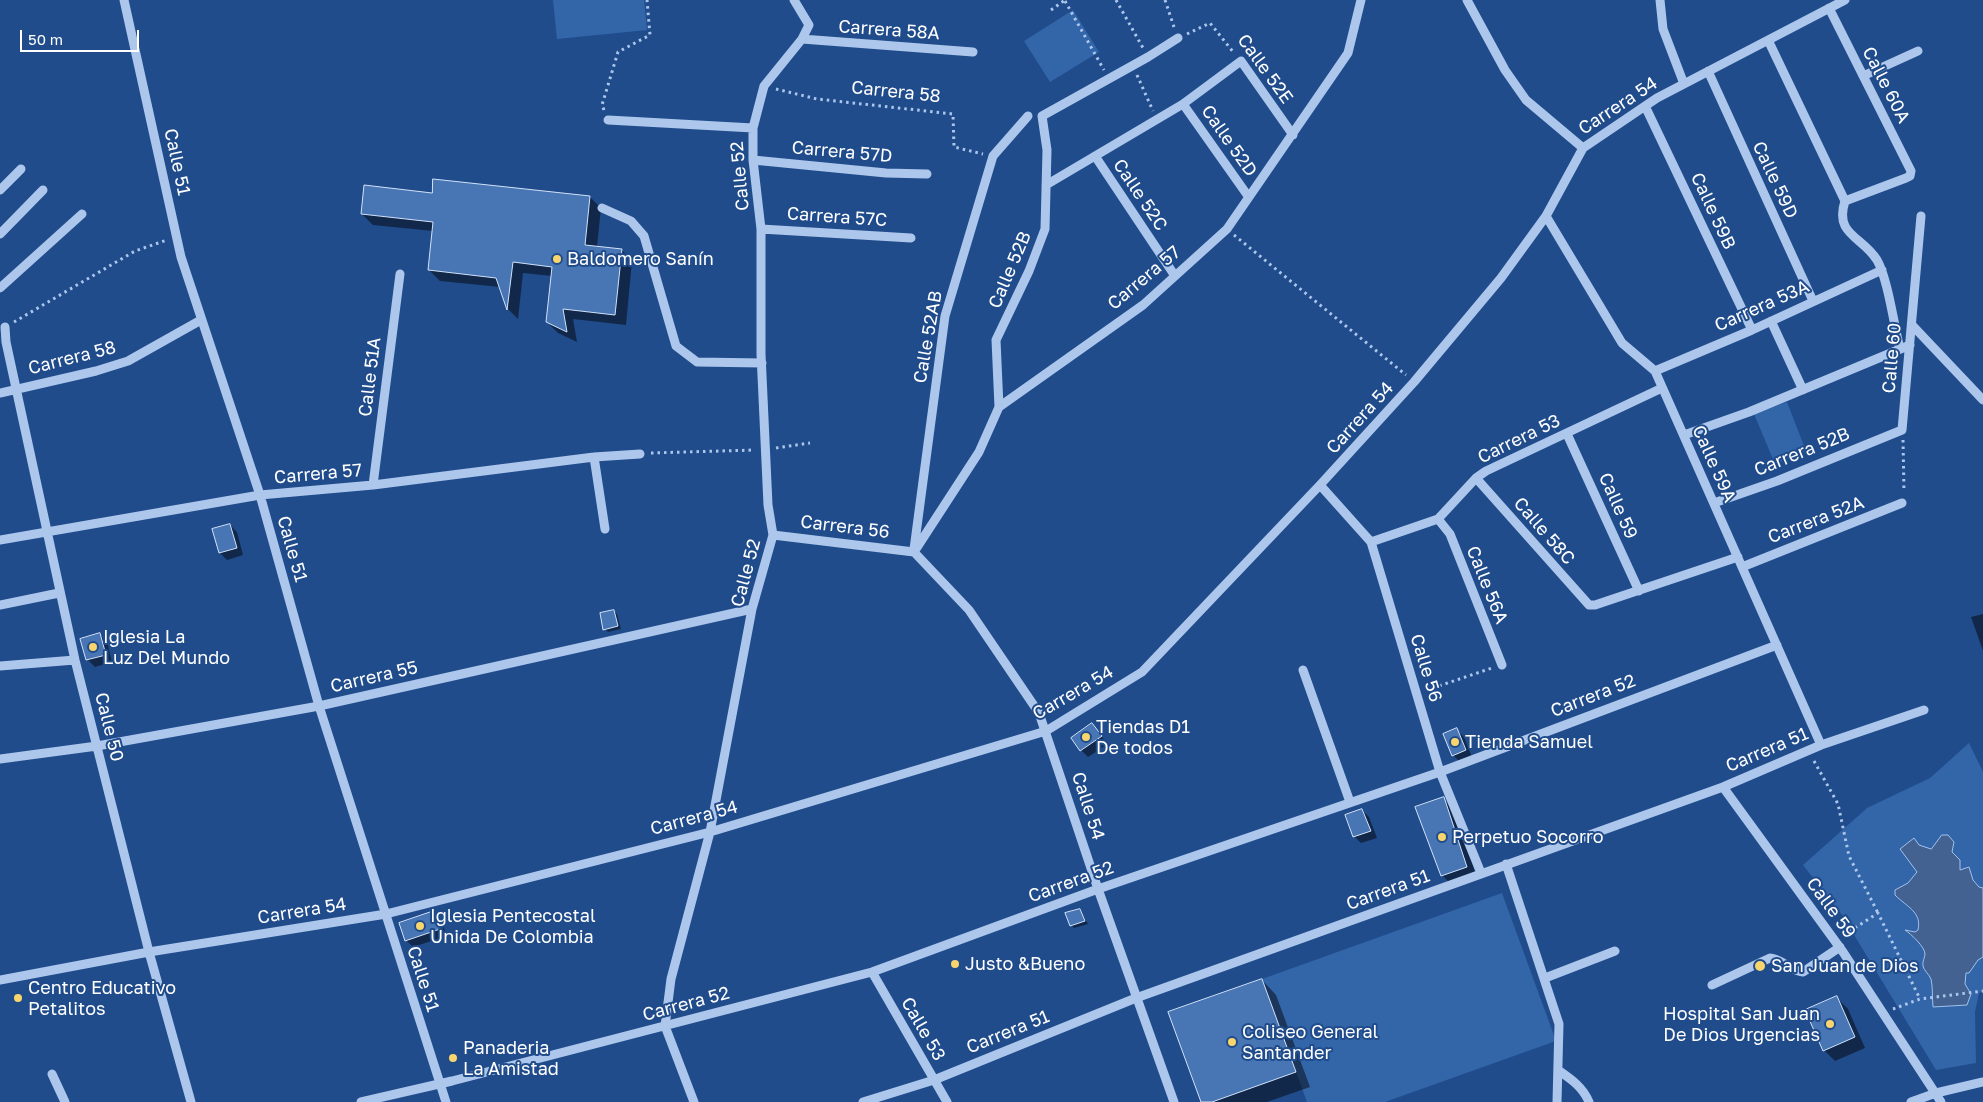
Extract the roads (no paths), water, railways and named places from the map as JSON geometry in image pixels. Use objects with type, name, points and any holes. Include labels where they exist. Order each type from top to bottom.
[{"type":"street","name":"Calle 51","points":[[124,0],[177,237],[201,320],[260,495],[319,706],[446,1102]]},
{"type":"street","points":[[794,0],[809,25],[802,39]]},
{"type":"street","name":"Carrera 57","points":[[999,407],[1143,305],[1227,229],[1348,53],[1361,0]]},
{"type":"street","points":[[1467,0],[1505,70],[1526,100],[1583,148]]},
{"type":"street","points":[[1660,0],[1663,29],[1684,84]]},
{"type":"street","name":"Carrera 54","points":[[0,980],[149,952],[386,914],[710,832],[1046,731],[1142,672],[1320,485],[1414,382],[1501,278],[1546,216],[1583,148],[1645,106],[1845,0]]},
{"type":"street","name":"Calle 60A","points":[[1829,8],[1911,172],[1910,176],[1846,201]]},
{"type":"street","name":"Calle 52B","points":[[999,407],[996,340],[1029,271],[1045,229],[1047,150],[1042,116],[1133,66],[1178,38]]},
{"type":"street","name":"Carrera 58A","points":[[802,39],[973,52]]},
{"type":"street","name":"Calle 52","points":[[694,1102],[665,1026],[671,979],[710,832],[752,609],[773,535],[768,505],[762,363],[761,229],[752,128],[764,86],[802,39]]},
{"type":"street","points":[[1768,40],[1846,201],[1841,213],[1842,221],[1848,230],[1870,251],[1882,270],[1900,350]]},
{"type":"street","points":[[1863,76],[1918,51]]},
{"type":"street","name":"Calle 52E","points":[[1183,104],[1241,61],[1293,135]]},
{"type":"street","name":"Calle 59D","points":[[1708,71],[1813,301]]},
{"type":"street","points":[[1046,185],[1183,104]]},
{"type":"street","name":"Calle 52D","points":[[1183,104],[1248,196]]},
{"type":"street","name":"Calle 59B","points":[[1645,106],[1752,330]]},
{"type":"street","name":"Calle 52AB","points":[[914,552],[945,316],[993,156],[1028,116]]},
{"type":"street","points":[[608,120],[752,128]]},
{"type":"street","name":"Calle 52C","points":[[1095,156],[1175,276]]},
{"type":"street","name":"Carrera 57D","points":[[754,160],[886,173],[927,174]]},
{"type":"street","points":[[0,190],[21,169]]},
{"type":"street","points":[[0,234],[43,190]]},
{"type":"street","points":[[602,208],[631,221],[644,236],[676,346],[697,362],[762,363]]},
{"type":"street","points":[[0,288],[82,214]]},
{"type":"street","name":"Calle 59A","points":[[1546,216],[1622,343],[1655,371],[1821,745]]},
{"type":"street","name":"Calle 60","points":[[1902,430],[1921,216]]},
{"type":"street","name":"Carrera 57C","points":[[761,229],[910,238]]},
{"type":"street","name":"Carrera 53A","points":[[1655,371],[1752,330],[1882,270]]},
{"type":"street","name":"Calle 51A","points":[[373,485],[400,274]]},
{"type":"street","name":"Carrera 58","points":[[0,393],[96,372],[128,361],[201,320]]},
{"type":"street","points":[[1771,321],[1803,390]]},
{"type":"street","points":[[1912,325],[1983,400]]},
{"type":"street","name":"Calle 50","points":[[5,327],[6,342],[75,660],[149,952],[191,1102]]},
{"type":"street","points":[[1684,435],[1749,412],[1910,345]]},
{"type":"street","name":"Carrera 53","points":[[1371,542],[1438,519],[1476,478],[1486,471],[1662,388]]},
{"type":"street","points":[[914,552],[979,452],[999,407]]},
{"type":"street","name":"Carrera 52B","points":[[1714,503],[1777,481],[1902,430]]},
{"type":"street","name":"Calle 59","points":[[1567,434],[1639,591]]},
{"type":"street","name":"Carrera 57","points":[[0,540],[260,495],[373,485],[594,456],[640,454]]},
{"type":"street","points":[[594,456],[605,529]]},
{"type":"street","name":"Calle 58C","points":[[1476,478],[1589,605],[1595,605],[1639,591]]},
{"type":"street","name":"Calle 56","points":[[1320,485],[1371,542],[1440,772],[1481,873]]},
{"type":"street","name":"Carrera 52A","points":[[1742,567],[1902,503]]},
{"type":"street","name":"Calle 56A","points":[[1438,519],[1450,534],[1502,665]]},
{"type":"street","name":"Carrera 56","points":[[773,535],[914,552]]},
{"type":"street","name":"Calle 54","points":[[914,552],[969,610],[1039,713],[1098,889],[1174,1102]]},
{"type":"street","points":[[1639,591],[1738,557]]},
{"type":"street","points":[[0,605],[59,593]]},
{"type":"street","name":"Carrera 55","points":[[0,759],[97,746],[319,706],[752,609]]},
{"type":"street","name":"Carrera 52","points":[[361,1102],[440,1084],[872,972],[1098,889],[1440,772],[1777,645]]},
{"type":"street","points":[[0,666],[75,660]]},
{"type":"street","points":[[1303,670],[1350,802]]},
{"type":"street","name":"Carrera 51","points":[[864,1102],[934,1080],[1136,998],[1723,787],[1821,745],[1924,710]]},
{"type":"street","name":"Calle 59","points":[[1723,787],[1837,944],[1938,1098]]},
{"type":"street","points":[[1506,864],[1559,1024],[1557,1102]]},
{"type":"street","points":[[1712,985],[1770,958],[1777,959],[1796,971],[1803,972],[1837,944]]},
{"type":"street","points":[[1545,978],[1614,951]]},
{"type":"street","name":"Calle 53","points":[[872,972],[947,1102]]},
{"type":"street","points":[[1558,1070],[1576,1082],[1590,1102]]},
{"type":"street","points":[[52,1074],[65,1102]]},
{"type":"street","points":[[1911,1102],[1938,1098],[1983,1082]]},
{"type":"place","name":"Baldomero Sanín","points":[[557,259]]},
{"type":"place","name":"Iglesia La Luz Del Mundo","points":[[93,647]]},
{"type":"place","name":"Tiendas D1 De todos","points":[[1086,737]]},
{"type":"place","name":"Tienda Samuel","points":[[1455,742]]},
{"type":"place","name":"Perpetuo Socorro","points":[[1442,837]]},
{"type":"place","name":"Iglesia Pentecostal Unida De Colombia","points":[[420,926]]},
{"type":"place","name":"Justo &Bueno","points":[[955,964]]},
{"type":"place","name":"San Juan de Dios","points":[[1760,966]]},
{"type":"place","name":"Centro Educativo Petalitos","points":[[18,998]]},
{"type":"place","name":"Hospital San Juan De Dios Urgencias","points":[[1830,1024]]},
{"type":"place","name":"Coliseo General Santander","points":[[1232,1042]]},
{"type":"place","name":"Panaderia La Amistad","points":[[453,1058]]}]
